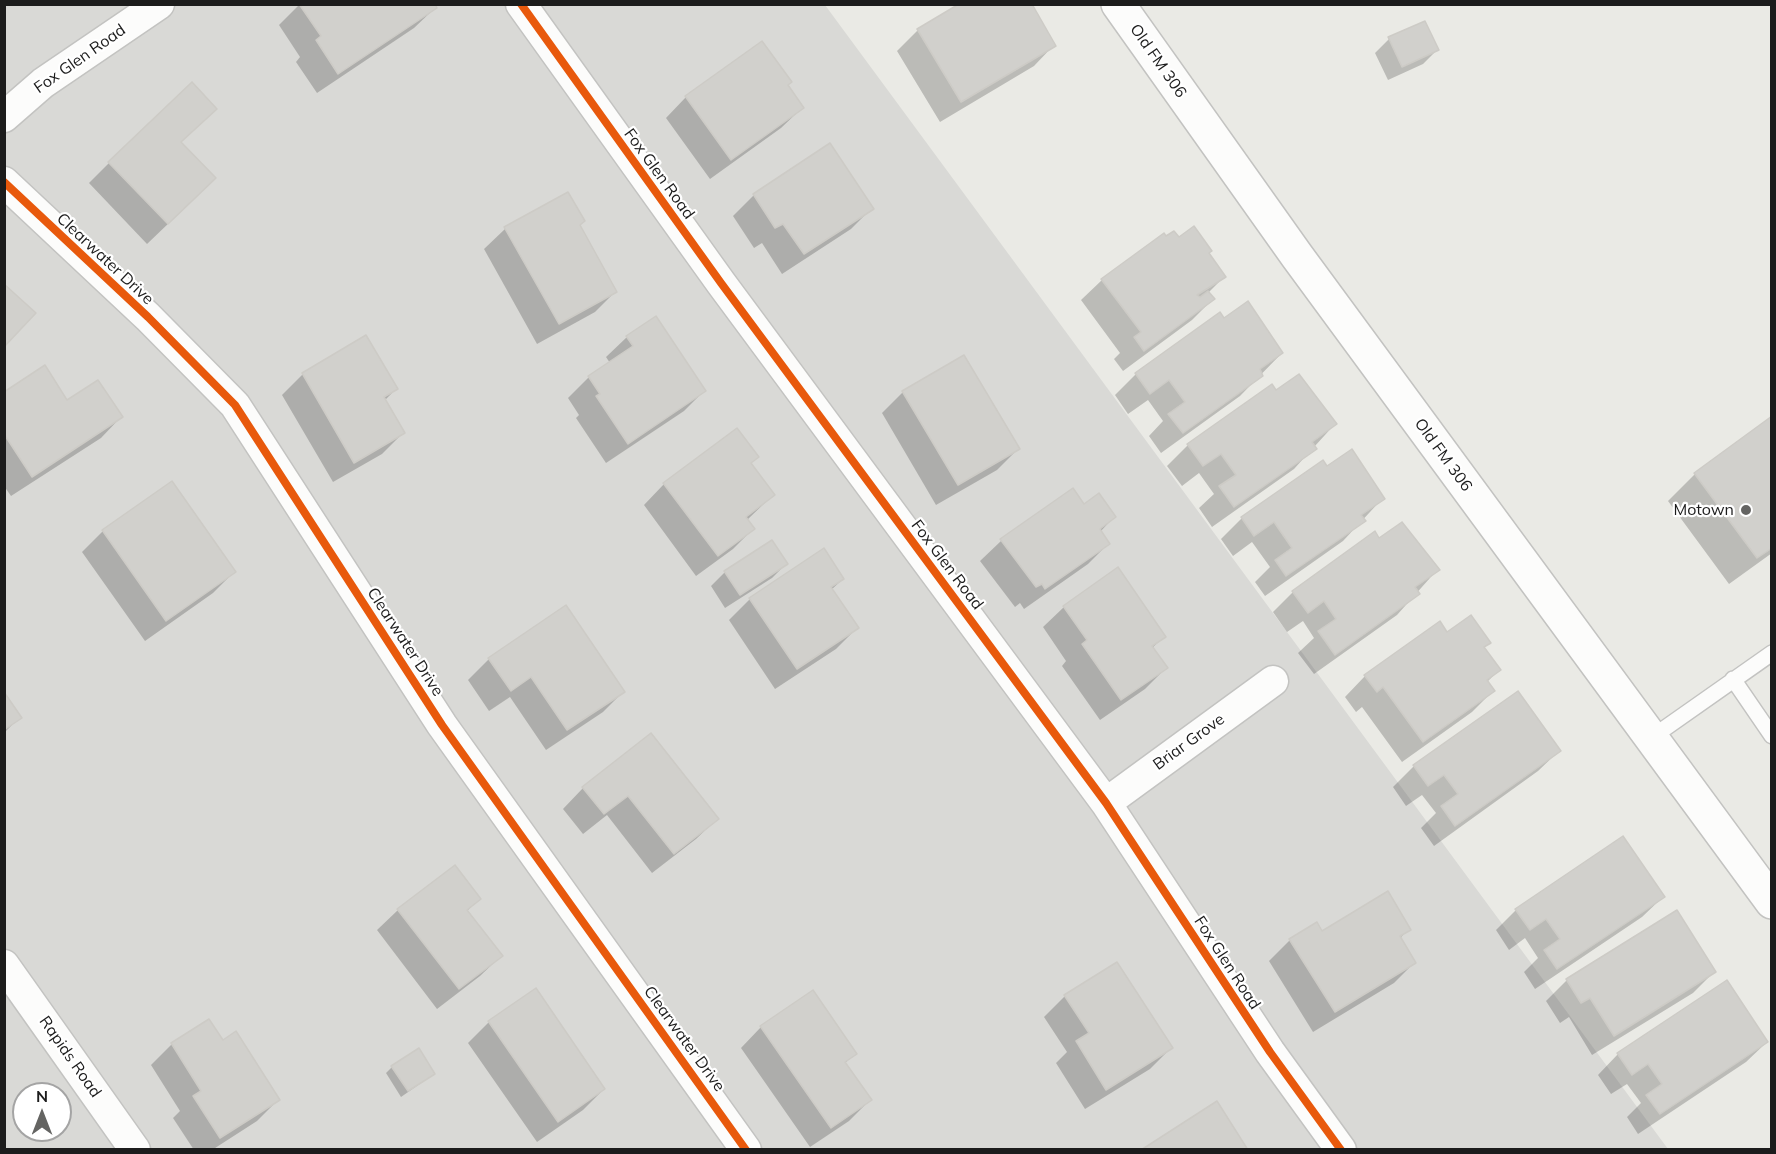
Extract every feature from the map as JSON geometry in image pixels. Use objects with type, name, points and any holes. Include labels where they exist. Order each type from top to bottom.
[{"type":"street","name":"Fox Glen Road","points":[[4,117],[43,83],[159,4]]},
{"type":"street","name":"Fox Glen Road","points":[[521,4],[721,283],[1106,802],[1270,1052],[1341,1149]]},
{"type":"street","name":"Old FM 306","points":[[1118,4],[1297,256],[1772,902]]},
{"type":"street","name":"Clearwater Drive","points":[[4,182],[148,317],[235,405],[442,725],[746,1149]]},
{"type":"street","name":"Briar Grove","points":[[1106,802],[1273,681]]},
{"type":"street","name":"Rapids Road","points":[[4,965],[135,1149]]},
{"type":"lane","points":[[1651,738],[1772,652]]},
{"type":"lane","points":[[1733,679],[1772,736]]},
{"type":"shaded area","points":[[5,4],[825,5],[1668,1149],[5,1150]]},
{"type":"building","points":[[299,4],[435,4],[437,8],[338,74],[316,40],[321,36]]},
{"type":"building","points":[[959,4],[1032,4],[1056,46],[961,102],[917,29]]},
{"type":"building","points":[[1425,21],[1439,50],[1402,67],[1388,37]]},
{"type":"building","points":[[762,41],[792,82],[788,85],[804,108],[731,160],[685,96]]},
{"type":"building","points":[[192,82],[217,109],[181,142],[216,178],[168,224],[108,162]]},
{"type":"building","points":[[830,143],[874,209],[804,254],[783,224],[775,228],[753,194]]},
{"type":"building","points":[[568,192],[585,221],[580,225],[617,292],[559,324],[504,227]]},
{"type":"building","points":[[1194,226],[1212,251],[1209,253],[1226,277],[1197,295],[1200,297],[1208,291],[1215,299],[1144,351],[1134,337],[1141,332],[1101,279],[1164,233],[1166,236],[1174,231],[1179,237]]},
{"type":"building","points":[[4,284],[36,313],[4,347]]},
{"type":"building","points":[[1248,301],[1283,353],[1260,369],[1263,376],[1183,433],[1168,414],[1185,402],[1169,380],[1150,394],[1135,373],[1220,312],[1224,318]]},
{"type":"building","points":[[656,316],[706,391],[628,444],[596,396],[600,394],[588,376],[633,346],[626,336]]},
{"type":"building","points":[[366,335],[398,389],[384,397],[405,433],[354,463],[302,373]]},
{"type":"building","points":[[964,355],[1020,449],[958,485],[902,391]]},
{"type":"building","points":[[45,365],[67,400],[98,380],[123,417],[32,477],[4,434],[4,392]]},
{"type":"building","points":[[1299,374],[1337,424],[1312,442],[1317,449],[1234,507],[1219,486],[1236,475],[1221,454],[1203,466],[1187,444],[1272,384],[1276,390]]},
{"type":"building","name":"Motown","points":[[1772,416],[1772,548],[1757,558],[1694,473]]},
{"type":"building","points":[[737,428],[759,457],[751,463],[775,495],[746,517],[755,529],[718,556],[663,483]]},
{"type":"building","points":[[1352,449],[1385,499],[1361,515],[1366,521],[1286,576],[1275,560],[1292,548],[1274,522],[1254,536],[1241,517],[1323,460],[1327,466]]},
{"type":"building","points":[[172,481],[236,572],[166,621],[102,530]]},
{"type":"building","points":[[1073,488],[1084,504],[1099,493],[1116,517],[1100,529],[1110,544],[1045,589],[1042,584],[1036,587],[1000,539]]},
{"type":"building","points":[[1402,522],[1440,570],[1415,587],[1420,594],[1335,655],[1318,631],[1336,619],[1324,601],[1308,613],[1292,591],[1375,531],[1379,538]]},
{"type":"building","points":[[772,540],[788,564],[740,595],[724,571]]},
{"type":"building","points":[[824,548],[844,579],[831,587],[859,628],[797,669],[749,598]]},
{"type":"building","points":[[1118,567],[1166,637],[1152,646],[1168,668],[1121,700],[1082,644],[1087,640],[1063,606]]},
{"type":"building","points":[[566,605],[625,692],[567,730],[531,677],[511,691],[488,658]]},
{"type":"building","points":[[1471,615],[1491,643],[1484,647],[1501,670],[1487,680],[1495,691],[1423,742],[1383,687],[1377,692],[1364,675],[1440,621],[1447,632]]},
{"type":"building","points":[[1518,691],[1561,751],[1455,826],[1441,806],[1458,794],[1444,775],[1428,786],[1413,765]]},
{"type":"building","points":[[4,692],[22,718],[4,730]]},
{"type":"building","points":[[651,733],[719,819],[674,854],[628,796],[604,814],[582,787]]},
{"type":"building","points":[[1623,836],[1665,897],[1557,969],[1544,950],[1560,939],[1546,919],[1530,930],[1515,909]]},
{"type":"building","points":[[455,865],[481,899],[467,910],[503,956],[459,989],[397,909]]},
{"type":"building","points":[[1388,891],[1411,930],[1400,936],[1416,963],[1335,1012],[1289,939],[1317,922],[1322,931]]},
{"type":"building","points":[[1677,910],[1716,972],[1614,1036],[1590,998],[1581,1003],[1566,979]]},
{"type":"building","points":[[1117,962],[1173,1048],[1106,1090],[1076,1041],[1089,1033],[1064,995]]},
{"type":"building","points":[[1727,980],[1768,1042],[1660,1114],[1646,1095],[1662,1084],[1648,1064],[1632,1075],[1617,1053]]},
{"type":"building","points":[[536,988],[605,1089],[558,1122],[488,1021]]},
{"type":"building","points":[[813,990],[857,1054],[845,1062],[872,1100],[831,1128],[760,1026]]},
{"type":"building","points":[[209,1019],[223,1040],[236,1031],[280,1100],[220,1138],[193,1096],[201,1091],[171,1043]]},
{"type":"building","points":[[419,1048],[435,1074],[408,1091],[391,1066]]},
{"type":"building","points":[[1217,1101],[1248,1150],[1141,1150]]},
{"type":"cycle path","points":[[521,4],[721,283],[1106,803],[1270,1052],[1341,1150]]},
{"type":"cycle path","points":[[4,182],[148,317],[235,405],[442,725],[746,1150]]},
{"type":"place","name":"Motown","points":[[1746,510]]}]
